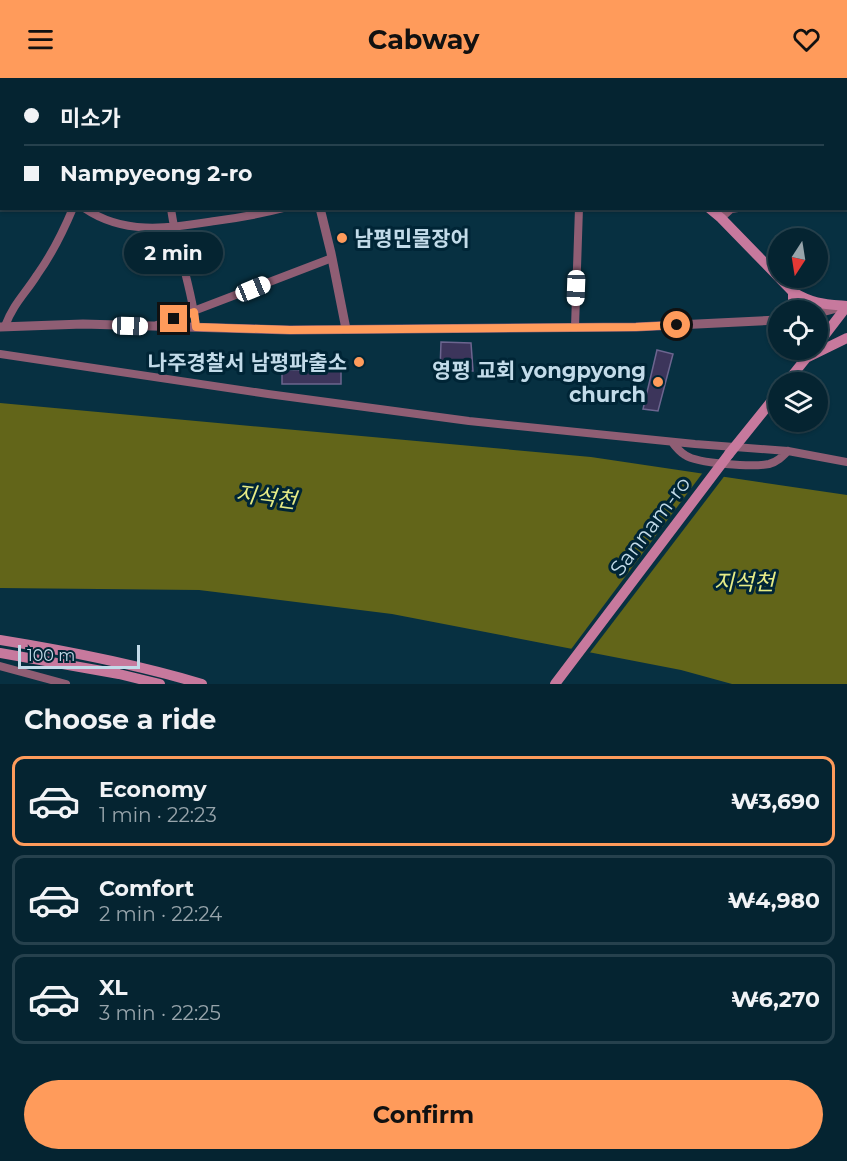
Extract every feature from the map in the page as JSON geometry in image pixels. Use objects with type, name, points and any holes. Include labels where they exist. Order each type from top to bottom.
[{"type":"main road","points":[[711,210],[793,292],[807,300],[821,304],[847,306]]},
{"type":"main road","points":[[793,292],[793,300]]},
{"type":"main road","points":[[828,331],[847,306]]},
{"type":"main road","points":[[828,346],[847,338]]},
{"type":"main road","points":[[795,372],[804,360]]},
{"type":"main road","name":"Sannam-ro","points":[[555,684],[768,405]]},
{"type":"main road","points":[[0,640],[121,662],[202,684]]},
{"type":"main road","points":[[0,653],[119,674],[160,684]]},
{"type":"street","points":[[72,210],[48,259],[11,311],[3,327],[83,324],[290,330],[636,327],[768,320]]},
{"type":"street","points":[[87,210],[117,224],[149,228],[260,215],[277,210]]},
{"type":"street","points":[[171,210],[196,327]]},
{"type":"street","points":[[320,210],[346,329]]},
{"type":"street","points":[[575,327],[579,210]]},
{"type":"street","points":[[721,218],[730,210]]},
{"type":"street","points":[[154,327],[332,258]]},
{"type":"street","points":[[828,311],[847,306]]},
{"type":"street","points":[[0,354],[469,421],[732,450],[788,451],[847,462]]},
{"type":"street","points":[[672,442],[685,456],[703,461],[738,465],[771,464],[788,451]]},
{"type":"street","points":[[0,666],[66,684]]},
{"type":"water","name":"지석천","points":[[0,403],[591,457],[847,495],[847,684],[732,684],[681,670],[392,614],[199,590],[0,588]]},
{"type":"pier","points":[[704,471],[726,474],[588,655],[569,652]]},
{"type":"building","points":[[441,342],[471,343],[473,371],[440,371]]},
{"type":"building","name":"영평 교회 yongpyong church","points":[[657,350],[673,354],[658,411],[643,409]]},
{"type":"building","points":[[282,370],[341,370],[341,384],[282,384]]},
{"type":"place","name":"남평민물장어","points":[[342,238]]},
{"type":"place","name":"나주경찰서 남평파출소","points":[[359,362]]},
{"type":"place","name":"영평 교회 yongpyong church","points":[[658,382]]},
{"type":"route","points":[[174,319],[194,312],[196,327],[290,330],[677,325]]}]
